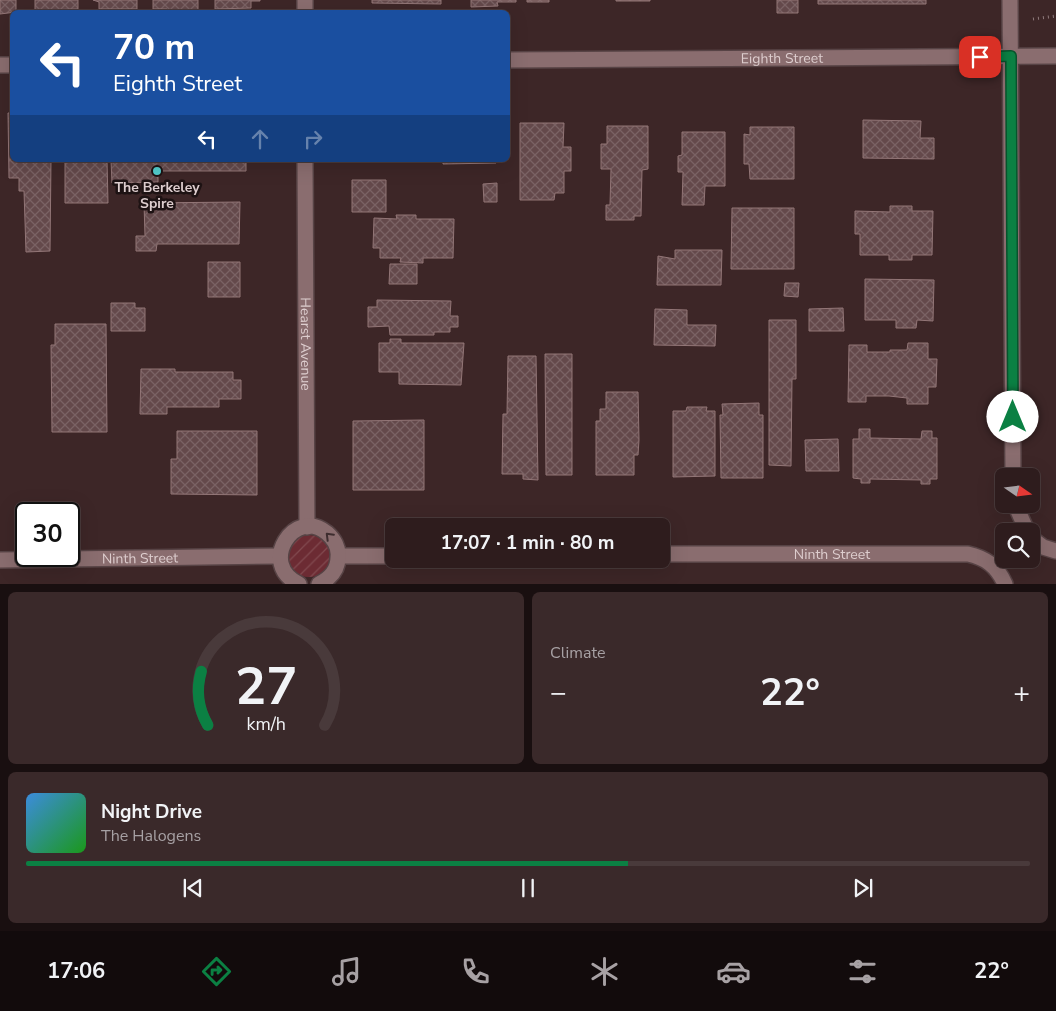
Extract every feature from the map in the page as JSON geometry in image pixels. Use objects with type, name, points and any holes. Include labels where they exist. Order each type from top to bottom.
[{"type":"street","points":[[1010,0],[1013,468]]},
{"type":"street","name":"Eighth Street","points":[[510,60],[1056,56]]},
{"type":"street","name":"Hearst Avenue","points":[[306,162],[308,527]]},
{"type":"street","points":[[299,584],[284,571],[280,556],[285,539],[298,529],[308,527],[323,530],[338,548],[338,556],[333,574],[319,584]]},
{"type":"street","points":[[1040,545],[1056,551]]},
{"type":"street","name":"Ninth Street","points":[[670,554],[949,552],[979,556],[1002,577]]},
{"type":"street","name":"Ninth Street","points":[[0,560],[280,556]]},
{"type":"street","points":[[338,556],[385,556]]},
{"type":"shaded area","points":[[305,535],[313,535],[324,541],[330,556],[324,571],[313,577],[305,577],[294,571],[288,560],[288,552],[294,541]]},
{"type":"building","points":[[0,0],[16,0],[16,10],[0,14]]},
{"type":"building","points":[[35,0],[78,0],[78,9],[35,10]]},
{"type":"building","points":[[93,0],[137,0],[137,9],[99,9],[99,2]]},
{"type":"building","points":[[153,0],[198,0],[198,10],[153,9]]},
{"type":"building","points":[[215,0],[260,1],[251,1],[251,8],[215,9]]},
{"type":"building","points":[[372,0],[441,0],[441,4],[372,3]]},
{"type":"building","points":[[471,0],[516,0],[516,2],[497,2],[498,6],[471,7]]},
{"type":"building","points":[[527,0],[549,0],[549,2],[527,2]]},
{"type":"building","points":[[650,0],[650,1],[616,1]]},
{"type":"building","points":[[777,0],[798,0],[798,13],[777,13]]},
{"type":"building","points":[[818,0],[926,0],[926,4],[818,4]]},
{"type":"building","points":[[8,113],[10,113],[10,162],[51,162],[50,251],[26,252],[24,191],[19,191],[19,178],[9,178]]},
{"type":"building","points":[[863,120],[921,121],[920,138],[934,138],[934,159],[863,158]]},
{"type":"building","points":[[520,123],[564,123],[563,147],[571,147],[571,171],[564,171],[564,193],[555,193],[554,200],[520,200]]},
{"type":"building","points":[[607,126],[648,126],[648,169],[642,170],[641,216],[634,216],[634,220],[606,220],[606,205],[610,205],[611,169],[601,169],[601,144],[607,144]]},
{"type":"building","points":[[750,127],[794,127],[794,179],[750,179],[749,164],[744,164],[744,134],[750,135]]},
{"type":"building","points":[[682,132],[725,132],[725,186],[705,186],[704,205],[682,205],[683,172],[678,172],[678,156],[682,155]]},
{"type":"building","points":[[65,162],[107,162],[108,203],[65,203]]},
{"type":"building","name":"The Berkeley Spire","points":[[111,162],[246,162],[246,171],[158,171],[158,182],[112,183]]},
{"type":"building","points":[[443,162],[496,162],[496,163],[443,164]]},
{"type":"building","points":[[352,180],[386,180],[386,212],[352,212]]},
{"type":"building","points":[[497,183],[497,202],[484,202],[483,184]]},
{"type":"building","points":[[240,202],[239,244],[157,244],[156,251],[136,251],[136,236],[145,236],[144,203]]},
{"type":"building","points":[[890,206],[912,206],[912,211],[933,211],[932,255],[912,255],[912,260],[889,260],[889,255],[860,255],[860,234],[855,234],[855,211],[890,212]]},
{"type":"building","points":[[732,208],[794,208],[794,269],[731,269]]},
{"type":"building","points":[[396,215],[416,215],[416,219],[454,219],[453,258],[423,258],[423,263],[400,262],[401,258],[380,258],[380,248],[373,248],[374,218],[397,219]]},
{"type":"building","points":[[675,250],[722,250],[721,285],[657,285],[658,256],[675,259]]},
{"type":"building","points":[[208,262],[240,262],[240,297],[208,297]]},
{"type":"building","points":[[390,264],[417,264],[417,284],[389,284]]},
{"type":"building","points":[[865,279],[934,280],[933,321],[917,320],[916,328],[896,328],[896,320],[865,320]]},
{"type":"building","points":[[785,283],[799,283],[798,297],[784,296]]},
{"type":"building","points":[[377,300],[451,301],[450,316],[458,316],[458,327],[450,327],[450,332],[434,332],[434,335],[390,335],[389,326],[368,327],[368,307],[377,307]]},
{"type":"building","points":[[111,303],[135,303],[135,308],[145,308],[145,331],[111,331]]},
{"type":"building","points":[[843,308],[844,331],[809,331],[809,309]]},
{"type":"building","points":[[655,309],[687,310],[687,325],[716,325],[715,346],[654,345]]},
{"type":"building","points":[[769,320],[796,320],[796,379],[792,379],[791,466],[769,465]]},
{"type":"building","points":[[55,324],[106,324],[107,432],[52,432],[51,345],[55,345]]},
{"type":"building","points":[[390,339],[401,339],[401,343],[464,343],[461,385],[399,384],[399,372],[379,372],[379,343],[390,343]]},
{"type":"building","points":[[908,343],[928,343],[928,359],[937,359],[936,387],[928,387],[928,404],[907,404],[907,398],[889,396],[866,396],[866,402],[848,402],[849,345],[867,345],[867,352],[890,352],[890,350],[907,350]]},
{"type":"building","points":[[545,354],[572,354],[572,475],[546,475]]},
{"type":"building","points":[[508,356],[536,356],[538,480],[523,479],[523,474],[502,474],[503,414],[507,414]]},
{"type":"building","points":[[141,369],[175,369],[175,372],[233,372],[233,380],[241,380],[241,399],[219,399],[219,407],[167,407],[167,414],[140,414]]},
{"type":"building","points":[[606,392],[638,392],[639,440],[638,455],[634,455],[634,475],[596,475],[596,421],[600,421],[600,409],[606,409]]},
{"type":"building","points":[[759,403],[759,415],[763,415],[763,478],[721,478],[720,415],[723,415],[722,404]]},
{"type":"building","points":[[687,407],[707,407],[706,411],[715,411],[715,476],[673,477],[673,411],[686,411]]},
{"type":"building","points":[[424,420],[424,490],[353,490],[353,421]]},
{"type":"building","points":[[859,429],[870,429],[870,438],[921,439],[922,431],[932,431],[932,438],[937,438],[937,479],[930,479],[930,484],[921,484],[921,480],[870,479],[870,483],[861,483],[861,479],[853,478],[853,439],[859,439]]},
{"type":"building","points":[[177,431],[257,431],[257,495],[171,494],[171,459],[177,459]]},
{"type":"building","points":[[838,439],[839,471],[806,471],[805,440]]},
{"type":"place","name":"The Berkeley Spire","points":[[157,171]]},
{"type":"route","points":[[980,57],[1011,56],[1013,417]]}]
